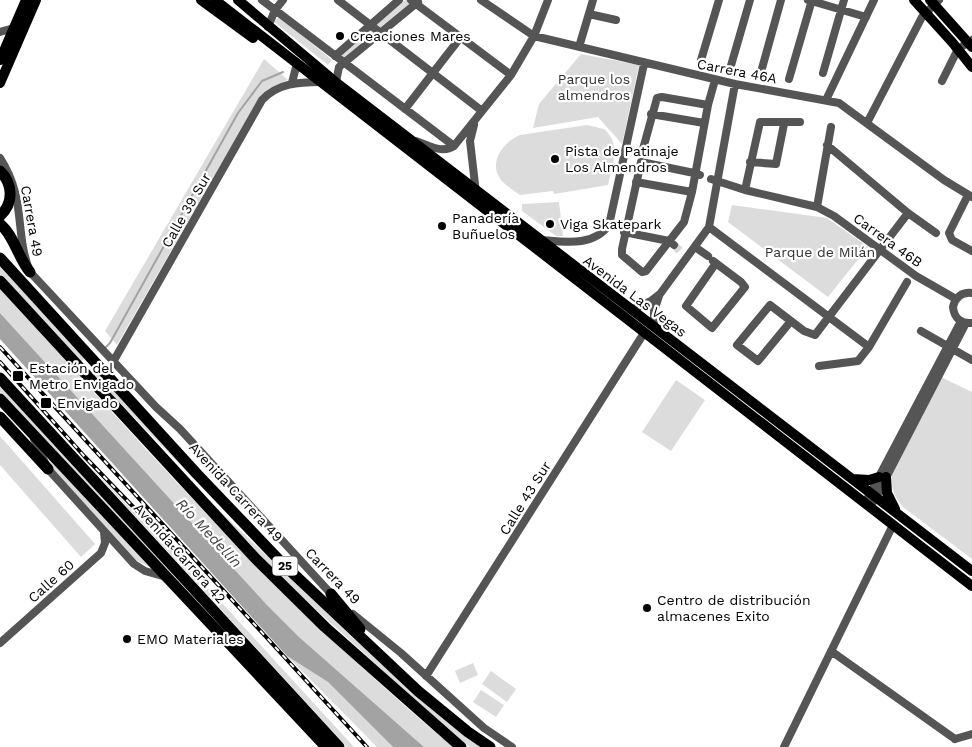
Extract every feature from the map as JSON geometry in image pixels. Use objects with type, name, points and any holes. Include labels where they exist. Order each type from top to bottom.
[{"type":"highway","points":[[0,171],[6,178],[10,195],[7,209],[0,216]]},
{"type":"highway","points":[[0,224],[7,232],[20,259],[30,272]]},
{"type":"highway","name":"Avenida Carrera 49","points":[[0,258],[240,520],[334,614],[449,717],[490,747]]},
{"type":"highway","name":"25","points":[[0,281],[217,517],[309,612],[461,747]]},
{"type":"highway","name":"Avenida Carrera 42","points":[[0,378],[339,747]]},
{"type":"highway","name":"Avenida Carrera 42","points":[[0,398],[326,747]]},
{"type":"highway","points":[[0,409],[12,412]]},
{"type":"highway","points":[[0,417],[48,469]]},
{"type":"highway","points":[[170,465],[240,520]]},
{"type":"highway","points":[[331,594],[390,664]]},
{"type":"highway","points":[[289,693],[301,721]]},
{"type":"main road","points":[[0,60],[26,0]]},
{"type":"main road","points":[[0,83],[36,0]]},
{"type":"main road","name":"Avenida Las Vegas","points":[[201,0],[322,82],[477,205],[972,586]]},
{"type":"main road","name":"Avenida Las Vegas","points":[[215,0],[299,67]]},
{"type":"main road","name":"Avenida Las Vegas","points":[[231,0],[269,26]]},
{"type":"main road","name":"Avenida Las Vegas","points":[[238,0],[336,82],[460,179],[972,571]]},
{"type":"main road","points":[[914,0],[972,67]]},
{"type":"main road","points":[[934,1],[971,43]]},
{"type":"main road","points":[[299,67],[308,67],[314,63]]},
{"type":"main road","points":[[434,170],[454,182],[460,179]]},
{"type":"main road","points":[[852,478],[863,480],[883,477],[887,493],[898,514]]},
{"type":"street","points":[[262,0],[454,146]]},
{"type":"street","points":[[269,26],[275,10],[283,0]]},
{"type":"street","points":[[338,0],[482,111]]},
{"type":"street","points":[[335,56],[399,0]]},
{"type":"street","name":"Carrera 46A","points":[[481,0],[534,36],[644,64],[735,84],[826,100],[846,107],[944,180],[970,196]]},
{"type":"street","points":[[407,137],[437,149],[444,150],[454,146],[511,75],[534,36],[548,0]]},
{"type":"street","points":[[579,47],[594,0]]},
{"type":"street","points":[[701,60],[719,0]]},
{"type":"street","points":[[730,69],[750,0]]},
{"type":"street","points":[[761,72],[781,0]]},
{"type":"street","points":[[789,79],[811,0],[866,17]]},
{"type":"street","points":[[823,73],[844,0]]},
{"type":"street","points":[[826,100],[874,0]]},
{"type":"street","points":[[336,82],[338,70],[344,63],[416,1],[460,38],[511,75]]},
{"type":"street","points":[[867,123],[926,12],[934,1]]},
{"type":"street","points":[[589,14],[616,20]]},
{"type":"street","points":[[0,32],[14,28]]},
{"type":"street","points":[[405,109],[460,38]]},
{"type":"street","points":[[942,81],[958,49],[971,43]]},
{"type":"street","points":[[540,240],[581,242],[599,235],[609,225],[644,64]]},
{"type":"street","points":[[292,83],[299,67]]},
{"type":"street","points":[[697,174],[641,162],[624,232],[622,255],[642,272],[646,271],[671,243],[684,222],[697,174],[704,123],[715,80]]},
{"type":"street","name":"Calle 39 Sur","points":[[113,362],[262,100],[277,88],[292,83],[322,82]]},
{"type":"street","points":[[654,327],[654,311],[660,294],[685,256],[696,247],[709,227],[714,181],[735,84]]},
{"type":"street","points":[[643,149],[654,102],[662,97],[708,105]]},
{"type":"street","points":[[651,114],[704,123]]},
{"type":"street","points":[[477,119],[470,141],[477,205]]},
{"type":"street","points":[[745,190],[760,122],[764,120],[784,124],[800,122]]},
{"type":"street","points":[[750,162],[776,164],[784,124]]},
{"type":"street","points":[[817,207],[831,127]]},
{"type":"street","points":[[827,145],[908,213],[936,233]]},
{"type":"street","name":"Carrera 49","points":[[0,158],[15,188],[24,254],[30,272],[113,362],[180,430],[331,594],[471,717],[512,747]]},
{"type":"street","name":"Carrera 46B","points":[[714,181],[817,207],[834,216],[916,276],[956,299]]},
{"type":"street","points":[[636,182],[692,192]]},
{"type":"street","points":[[970,196],[949,230],[952,240],[972,250]]},
{"type":"street","points":[[791,321],[758,361],[737,345],[770,305],[812,335],[815,335],[908,213]]},
{"type":"street","points":[[709,227],[869,347]]},
{"type":"street","points":[[624,232],[671,243]]},
{"type":"street","points":[[696,247],[741,282],[745,287],[712,328],[686,306],[712,260]]},
{"type":"street","points":[[819,366],[858,361],[869,347],[907,282]]},
{"type":"street","points":[[868,505],[950,348],[966,323],[954,311],[956,299],[962,294],[971,292]]},
{"type":"street","points":[[631,310],[651,302],[660,294]]},
{"type":"street","points":[[921,331],[972,360]]},
{"type":"street","name":"Calle 43 Sur","points":[[426,676],[644,333]]},
{"type":"street","name":"Avenida Carrera 42","points":[[30,431],[48,469],[103,530],[139,568],[167,577]]},
{"type":"street","points":[[784,747],[893,524]]},
{"type":"street","name":"Calle 60","points":[[0,644],[101,553],[105,543],[103,530]]},
{"type":"street","points":[[831,651],[955,739]]},
{"type":"street","points":[[950,747],[955,739],[972,734]]},
{"type":"green space","points":[[405,0],[419,0],[348,60],[338,53]]},
{"type":"green space","points":[[279,17],[332,60],[328,65],[274,22]]},
{"type":"green space","name":"Parque los almendros","points":[[581,54],[639,65],[622,144],[598,117],[533,128],[539,104]]},
{"type":"green space","points":[[264,59],[288,80],[270,88],[258,99],[117,345],[105,331]]},
{"type":"green space","name":"Pista de Patinaje Los Almendros","points":[[587,125],[604,129],[613,141],[614,156],[608,185],[554,194],[553,191],[520,195],[499,177],[496,171],[497,158],[504,146],[514,138],[520,135]]},
{"type":"green space","name":"Viga Skatepark","points":[[559,202],[563,236],[556,236],[522,211],[522,204]]},
{"type":"green space","name":"Parque de Milán","points":[[732,205],[827,218],[868,247],[828,297],[728,222]]},
{"type":"green space","points":[[0,266],[86,357],[81,362],[0,274]]},
{"type":"green space","points":[[0,288],[218,526],[332,640],[453,747],[424,747],[299,637],[266,604],[0,313]]},
{"type":"green space","points":[[94,367],[195,480],[89,371]]},
{"type":"green space","points":[[941,377],[972,392],[972,559],[903,507],[892,487],[892,473]]},
{"type":"green space","points":[[676,380],[705,400],[671,451],[642,432]]},
{"type":"green space","points":[[0,383],[141,537],[174,578],[0,392]]},
{"type":"green space","points":[[0,436],[95,544],[81,557],[0,465]]},
{"type":"green space","points":[[48,457],[155,570],[136,560],[52,468]]},
{"type":"green space","points":[[81,457],[222,603],[354,747],[347,747]]},
{"type":"green space","points":[[200,492],[353,638],[482,747],[470,747],[458,739],[288,584]]},
{"type":"green space","points":[[287,656],[328,682],[393,747],[377,747]]},
{"type":"green space","points":[[473,663],[478,675],[460,683],[455,671]]},
{"type":"green space","points":[[491,671],[516,689],[507,702],[482,684]]},
{"type":"green space","points":[[481,690],[504,705],[496,717],[473,702]]},
{"type":"shaded area","points":[[0,313],[266,604],[299,637],[424,747],[393,747],[328,682],[287,656],[0,339]]},
{"type":"waterway","points":[[104,349],[110,343],[238,113],[262,81],[283,72]]},
{"type":"waterway","points":[[53,372],[73,367]]},
{"type":"tunnel","points":[[674,245],[682,253]]},
{"type":"railway","points":[[0,347],[367,747]]},
{"type":"railway","points":[[0,362],[85,457],[205,581]]},
{"type":"place","name":"Creaciones Mares","points":[[340,36]]},
{"type":"place","name":"Pista de Patinaje Los Almendros","points":[[555,159]]},
{"type":"place","name":"Viga Skatepark","points":[[550,224]]},
{"type":"place","name":"Panadería Buñuelos","points":[[442,226]]},
{"type":"place","name":"Estación del Metro Envigado","points":[[18,376]]},
{"type":"place","name":"Envigado","points":[[46,403]]},
{"type":"place","name":"Centro de distribución almacenes Exito","points":[[647,608]]},
{"type":"place","name":"EMO Materiales","points":[[127,639]]},
{"type":"water label","name":"Río Medellín","points":[[209,533]]}]
